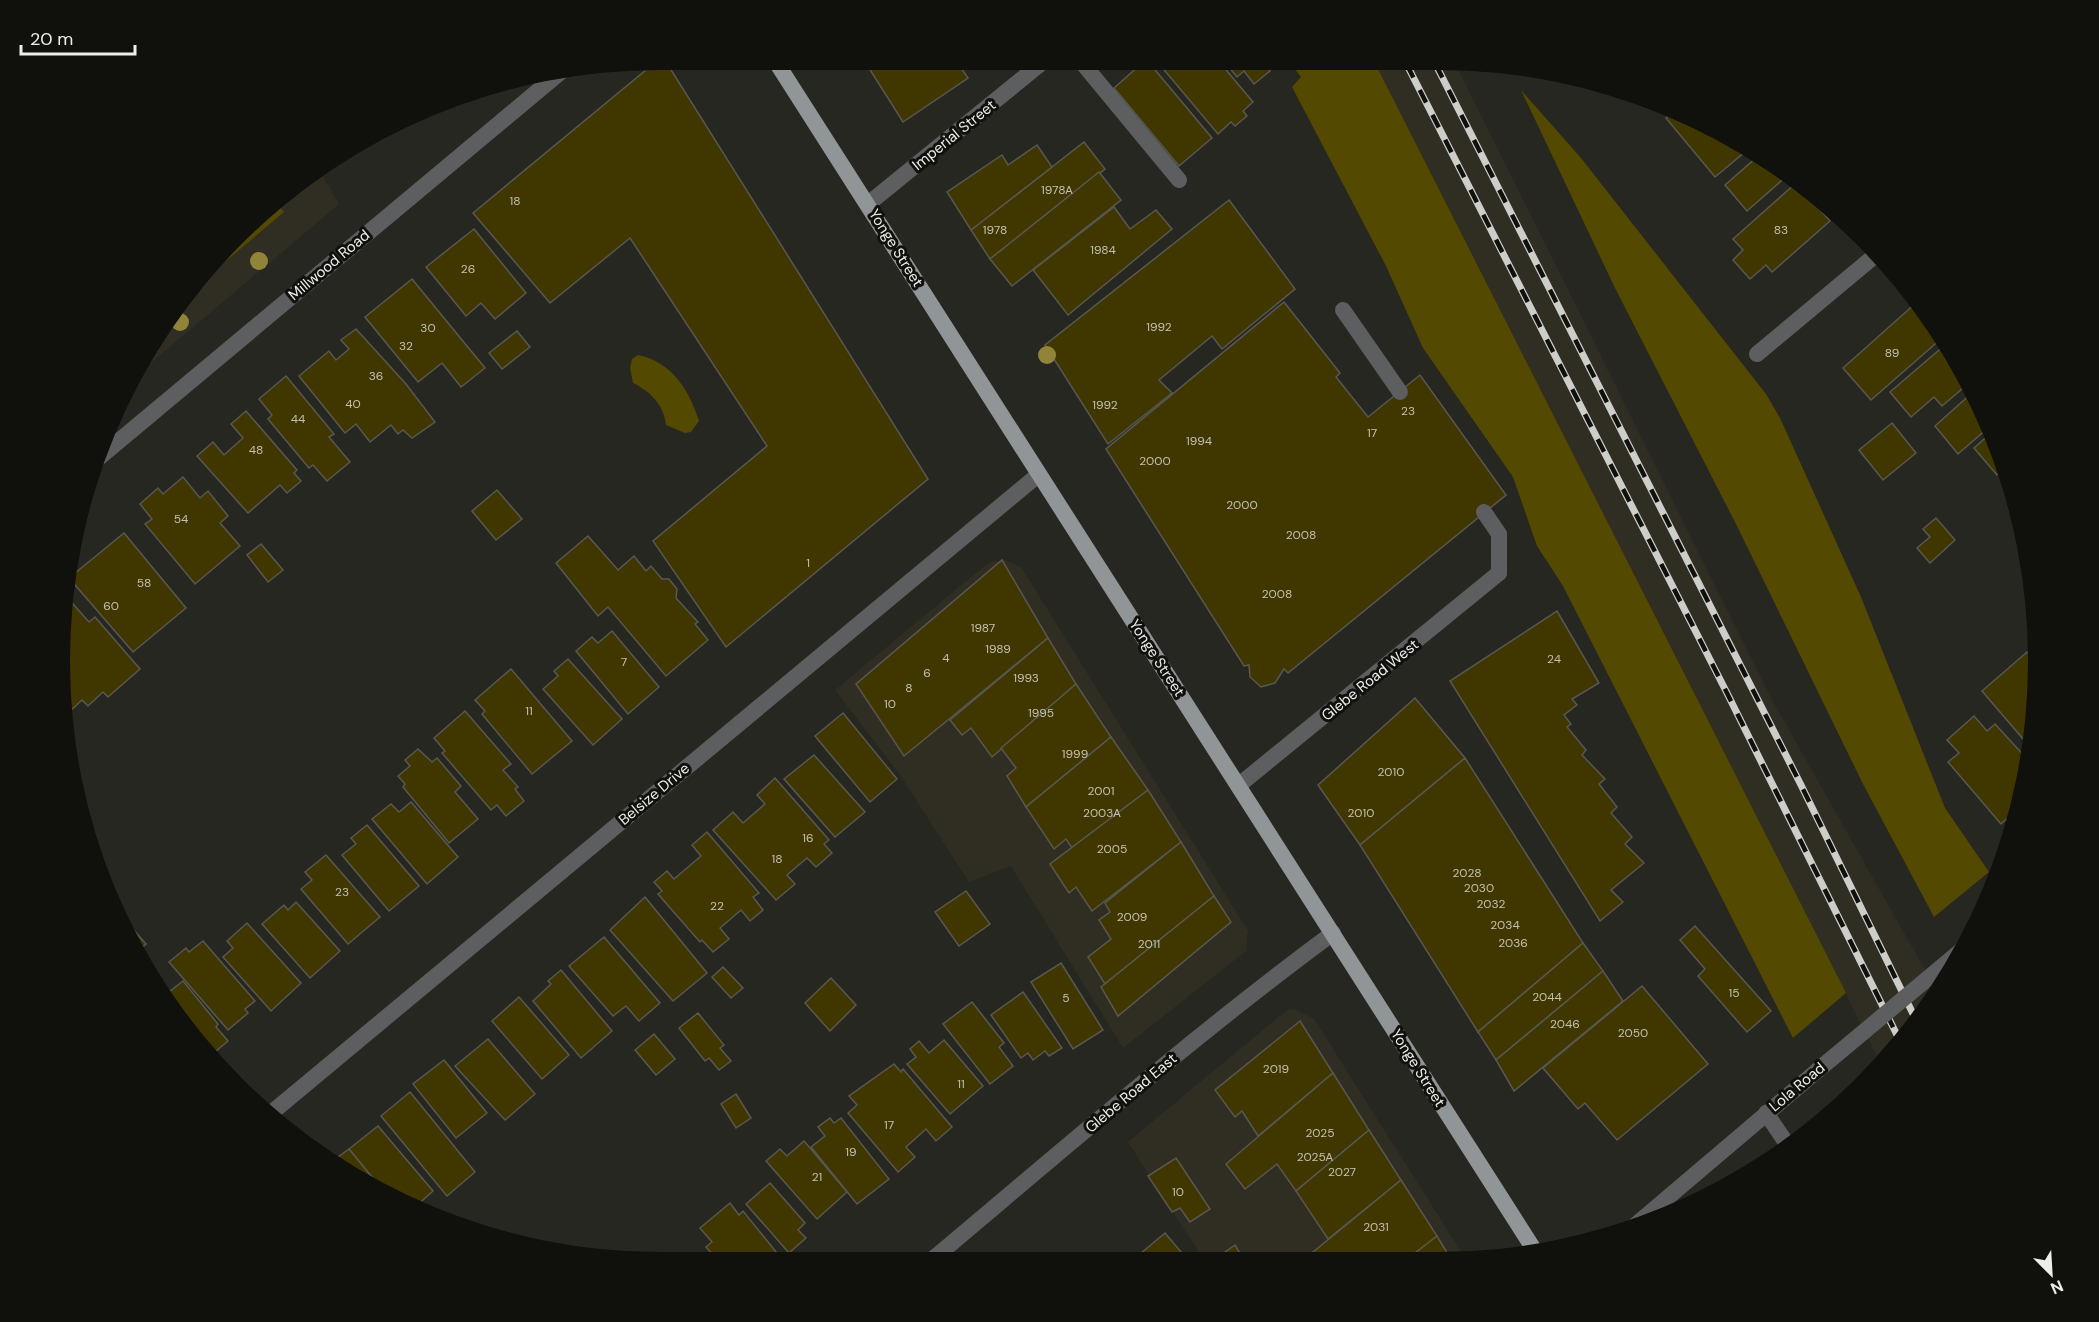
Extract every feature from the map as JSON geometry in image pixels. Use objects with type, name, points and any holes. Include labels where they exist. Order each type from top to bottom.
[{"type":"main road","name":"Yonge Street","points":[[781,70],[1530,1244]]},
{"type":"street","name":"Imperial Street","points":[[868,204],[1033,70]]},
{"type":"street","points":[[1088,70],[1179,180]]},
{"type":"street","name":"Millwood Road","points":[[110,448],[549,81]]},
{"type":"street","points":[[1757,354],[1871,259]]},
{"type":"street","points":[[1343,310],[1400,392]]},
{"type":"street","name":"Belsize Drive","points":[[276,1109],[1038,475]]},
{"type":"street","name":"Glebe Road West","points":[[1239,785],[1499,573],[1499,534],[1484,512]]},
{"type":"street","name":"Glebe Road East","points":[[941,1252],[1267,981],[1333,933]]},
{"type":"street","name":"Lola Road","points":[[1651,1212],[1943,965]]},
{"type":"street","points":[[1767,1113],[1784,1139]]},
{"type":"shaded area","points":[[1296,70],[1379,70],[1846,993],[1793,1038],[1563,586],[1537,546],[1513,477],[1423,348],[1386,266],[1292,87],[1301,77]]},
{"type":"shaded area","points":[[1379,70],[1459,71],[1772,700],[1933,983],[1877,1056]]},
{"type":"shaded area","points":[[1521,90],[1581,158],[1766,394],[1780,418],[1861,597],[1945,808],[1989,872],[1934,917],[1863,784],[1737,526],[1615,288]]},
{"type":"shaded area","points":[[323,177],[339,204],[153,361],[170,333],[217,272],[243,243],[272,217]]},
{"type":"shaded area","points":[[282,209],[284,212],[230,258],[272,217]]},
{"type":"shaded area","points":[[638,355],[660,364],[678,379],[699,421],[691,432],[685,433],[666,425],[659,405],[645,390],[633,383],[630,368],[632,359]]},
{"type":"shaded area","points":[[1005,560],[1021,567],[1248,931],[1246,951],[1123,1048],[1011,866],[969,882],[900,775],[835,690],[982,568],[991,562]]},
{"type":"shaded area","points":[[1294,1009],[1314,1019],[1461,1251],[1199,1252],[1128,1142],[1287,1010]]},
{"type":"building","points":[[671,70],[928,479],[726,647],[653,541],[767,446],[630,238],[550,303],[473,213],[645,71]]},
{"type":"building","points":[[870,70],[962,70],[968,78],[903,122]]},
{"type":"building","points":[[1134,70],[1155,70],[1212,138],[1179,166],[1114,88]]},
{"type":"building","points":[[1164,70],[1226,70],[1253,102],[1243,111],[1247,116],[1235,126],[1231,122],[1218,134]]},
{"type":"building","points":[[1231,70],[1270,71],[1254,84],[1244,71],[1237,77]]},
{"type":"building","points":[[1668,117],[1699,131],[1741,155],[1715,177],[1666,118]]},
{"type":"building","points":[[1084,142],[1105,169],[990,259],[971,230]]},
{"type":"building","points":[[1037,145],[1052,167],[971,230],[947,192],[1002,155],[1008,165]]},
{"type":"building","points":[[1752,161],[1781,181],[1747,211],[1725,185]]},
{"type":"building","points":[[1099,172],[1121,200],[1012,286],[990,259]]},
{"type":"building","points":[[1790,188],[1830,221],[1772,272],[1766,265],[1750,279],[1733,260],[1743,250],[1733,239]]},
{"type":"building","points":[[1229,200],[1295,289],[1222,349],[1212,336],[1159,380],[1172,393],[1108,444],[1045,345]]},
{"type":"building","points":[[1114,207],[1130,229],[1156,210],[1172,229],[1068,315],[1033,270]]},
{"type":"building","points":[[474,229],[526,293],[495,319],[481,303],[466,316],[426,267]]},
{"type":"building","points":[[412,279],[485,368],[461,387],[442,363],[418,382],[365,317]]},
{"type":"building","points":[[1284,302],[1340,373],[1336,377],[1368,417],[1420,375],[1506,495],[1288,673],[1284,669],[1275,683],[1261,687],[1250,677],[1249,665],[1244,666],[1106,449]]},
{"type":"building","points":[[1910,308],[1935,344],[1871,400],[1843,368]]},
{"type":"building","points":[[356,329],[406,384],[435,422],[412,438],[403,430],[398,434],[391,425],[370,442],[356,424],[345,433],[299,376],[329,351],[336,360],[349,349],[341,340]]},
{"type":"building","points":[[517,331],[530,347],[502,369],[489,353]]},
{"type":"building","points":[[1939,350],[1962,389],[1942,406],[1934,397],[1911,417],[1890,392]]},
{"type":"building","points":[[286,376],[334,434],[329,437],[350,462],[327,481],[313,465],[309,468],[268,419],[272,415],[259,399]]},
{"type":"building","points":[[1967,398],[1983,432],[1958,454],[1935,426]]},
{"type":"building","points":[[246,411],[297,470],[294,473],[301,481],[287,493],[280,485],[248,513],[197,456],[213,442],[224,455],[243,438],[231,424]]},
{"type":"building","points":[[1892,423],[1916,453],[1883,480],[1859,450]]},
{"type":"building","points":[[1985,438],[1998,474],[1997,475],[1974,448]]},
{"type":"building","points":[[183,477],[200,498],[208,491],[228,516],[220,523],[240,546],[195,584],[145,524],[152,519],[140,504],[158,488],[163,494]]},
{"type":"building","points":[[497,490],[522,519],[496,540],[472,511]]},
{"type":"building","points":[[1936,518],[1955,540],[1930,563],[1917,548],[1930,537],[1923,529]]},
{"type":"building","points":[[124,533],[186,608],[133,652],[76,586],[78,571]]},
{"type":"building","points":[[588,536],[618,570],[634,556],[646,571],[651,566],[662,579],[669,579],[677,589],[676,598],[698,622],[695,624],[708,640],[666,676],[608,607],[598,616],[556,563]]},
{"type":"building","points":[[261,544],[283,570],[268,582],[247,555]]},
{"type":"building","points":[[1002,560],[1048,638],[904,756],[856,684]]},
{"type":"building","points":[[74,605],[89,622],[95,617],[140,669],[108,697],[103,692],[88,706],[82,700],[73,708],[70,661]]},
{"type":"building","points":[[1557,611],[1599,683],[1572,699],[1577,705],[1564,715],[1571,724],[1567,727],[1586,750],[1582,755],[1605,779],[1599,784],[1617,807],[1611,813],[1632,837],[1625,844],[1644,863],[1611,890],[1623,902],[1600,921],[1450,681]]},
{"type":"building","points":[[612,631],[659,687],[628,714],[576,651],[592,637],[598,643]]},
{"type":"building","points":[[1048,638],[1076,684],[992,757],[971,728],[962,735],[950,720]]},
{"type":"building","points":[[2027,652],[2027,700],[2023,739],[1982,691]]},
{"type":"building","points":[[568,659],[622,719],[593,745],[543,689],[558,676],[554,671]]},
{"type":"building","points":[[511,669],[572,741],[532,774],[482,714],[485,711],[475,700]]},
{"type":"building","points":[[1076,684],[1111,737],[1026,807],[1007,776],[1016,768],[1001,748]]},
{"type":"building","points":[[1415,698],[1465,758],[1360,845],[1318,785]]},
{"type":"building","points":[[465,711],[511,764],[503,770],[518,787],[515,789],[524,801],[506,816],[497,805],[491,810],[442,753],[445,751],[434,738]]},
{"type":"building","points":[[843,713],[897,779],[870,802],[815,736]]},
{"type":"building","points":[[1974,716],[1987,731],[1995,724],[2021,752],[2008,814],[2001,824],[1948,762],[1959,753],[1947,740]]},
{"type":"building","points":[[1111,737],[1148,790],[1072,848],[1066,839],[1054,849],[1026,807]]},
{"type":"building","points":[[418,749],[432,762],[437,758],[461,786],[455,792],[478,819],[449,843],[403,787],[405,784],[398,776],[410,766],[405,760]]},
{"type":"building","points":[[814,755],[865,812],[835,837],[784,779]]},
{"type":"building","points":[[1465,758],[1583,943],[1478,1032],[1360,845]]},
{"type":"building","points":[[775,778],[829,840],[824,844],[832,853],[816,867],[807,858],[787,875],[795,884],[776,900],[713,830],[733,812],[743,823],[765,804],[757,795]]},
{"type":"building","points":[[1148,790],[1181,842],[1092,911],[1076,887],[1069,893],[1050,864]]},
{"type":"building","points":[[411,802],[458,857],[427,884],[372,819],[391,804],[399,812]]},
{"type":"building","points":[[367,825],[419,886],[389,911],[342,855],[356,844],[351,838]]},
{"type":"building","points":[[707,832],[759,893],[753,897],[763,910],[750,921],[741,910],[720,928],[729,939],[713,952],[702,940],[700,942],[658,894],[662,891],[654,882],[667,871],[674,879],[701,856],[692,845]]},
{"type":"building","points":[[1181,842],[1214,896],[1105,984],[1088,957],[1111,939],[1099,920],[1110,912],[1105,903]]},
{"type":"building","points":[[326,855],[380,917],[348,944],[301,889],[312,880],[305,872]]},
{"type":"building","points":[[966,891],[990,924],[959,946],[935,912]]},
{"type":"building","points":[[1214,896],[1231,922],[1118,1016],[1101,987]]},
{"type":"building","points":[[645,897],[707,973],[673,1001],[610,930]]},
{"type":"building","points":[[296,902],[340,951],[310,978],[262,924],[284,905],[288,910]]},
{"type":"building","points":[[247,923],[301,983],[271,1011],[223,957],[233,948],[227,941]]},
{"type":"building","points":[[1695,926],[1771,1011],[1747,1032],[1698,976],[1705,969],[1680,940]]},
{"type":"building","points":[[604,937],[660,1003],[639,1021],[626,1006],[613,1016],[569,966]]},
{"type":"building","points":[[203,941],[255,1001],[245,1009],[248,1013],[228,1030],[169,962],[186,948],[189,952]]},
{"type":"building","points":[[1583,943],[1603,971],[1496,1060],[1478,1032]]},
{"type":"building","points":[[1061,963],[1103,1030],[1073,1049],[1031,982]]},
{"type":"building","points":[[723,967],[743,988],[731,998],[712,977]]},
{"type":"building","points":[[561,970],[612,1031],[581,1058],[533,1001],[551,984],[548,981]]},
{"type":"building","points":[[1603,971],[1623,1001],[1514,1091],[1496,1060]]},
{"type":"building","points":[[831,978],[856,1005],[830,1031],[805,1003]]},
{"type":"building","points":[[183,981],[218,1024],[216,1027],[228,1041],[217,1050],[171,990]]},
{"type":"building","points":[[1642,986],[1708,1064],[1617,1140],[1585,1103],[1578,1109],[1543,1068]]},
{"type":"building","points":[[1023,992],[1062,1048],[1049,1056],[1045,1051],[1033,1060],[1028,1053],[1021,1058],[991,1015]]},
{"type":"building","points":[[519,997],[569,1055],[542,1079],[492,1021]]},
{"type":"building","points":[[972,1002],[1004,1043],[999,1047],[1013,1066],[990,1084],[943,1024]]},
{"type":"building","points":[[698,1013],[724,1045],[720,1048],[731,1061],[719,1070],[709,1058],[705,1061],[679,1028]]},
{"type":"building","points":[[1300,1021],[1333,1073],[1258,1136],[1242,1111],[1235,1117],[1215,1090]]},
{"type":"building","points":[[654,1034],[675,1059],[656,1075],[635,1050]]},
{"type":"building","points":[[488,1039],[535,1094],[505,1120],[455,1066]]},
{"type":"building","points":[[944,1040],[983,1086],[950,1114],[907,1064],[916,1057],[910,1049],[919,1041],[929,1053]]},
{"type":"building","points":[[444,1060],[487,1113],[456,1138],[413,1084]]},
{"type":"building","points":[[894,1064],[901,1072],[903,1069],[952,1127],[936,1141],[926,1129],[906,1147],[915,1157],[898,1172],[848,1113],[857,1105],[849,1096]]},
{"type":"building","points":[[1333,1073],[1369,1130],[1296,1191],[1277,1164],[1245,1189],[1226,1164]]},
{"type":"building","points":[[410,1092],[475,1172],[447,1196],[381,1116]]},
{"type":"building","points":[[736,1094],[751,1118],[736,1128],[721,1104]]},
{"type":"building","points":[[830,1118],[834,1123],[841,1118],[889,1179],[857,1204],[811,1147],[825,1136],[818,1127]]},
{"type":"building","points":[[378,1126],[433,1191],[422,1201],[400,1191],[369,1174],[349,1149]]},
{"type":"building","points":[[1369,1130],[1401,1180],[1328,1239],[1296,1191]]},
{"type":"building","points":[[804,1141],[847,1192],[817,1219],[766,1161],[780,1149],[787,1156]]},
{"type":"building","points":[[349,1149],[369,1174],[366,1172],[340,1156]]},
{"type":"building","points":[[1176,1158],[1210,1209],[1190,1222],[1180,1208],[1172,1212],[1148,1176]]},
{"type":"building","points":[[1401,1180],[1437,1236],[1416,1252],[1313,1252]]},
{"type":"building","points":[[770,1183],[805,1223],[798,1230],[806,1238],[788,1252],[746,1204]]},
{"type":"building","points":[[730,1203],[739,1215],[743,1211],[776,1252],[710,1252],[706,1247],[712,1242],[700,1228]]},
{"type":"building","points":[[1165,1233],[1181,1252],[1142,1252]]},
{"type":"building","points":[[1437,1236],[1446,1252],[1438,1252],[1416,1252]]},
{"type":"building","points":[[1235,1245],[1239,1252],[1225,1252]]},
{"type":"railway","points":[[1410,70],[1727,693],[1896,1033]]},
{"type":"railway","points":[[1439,70],[1801,785],[1912,1012]]}]
